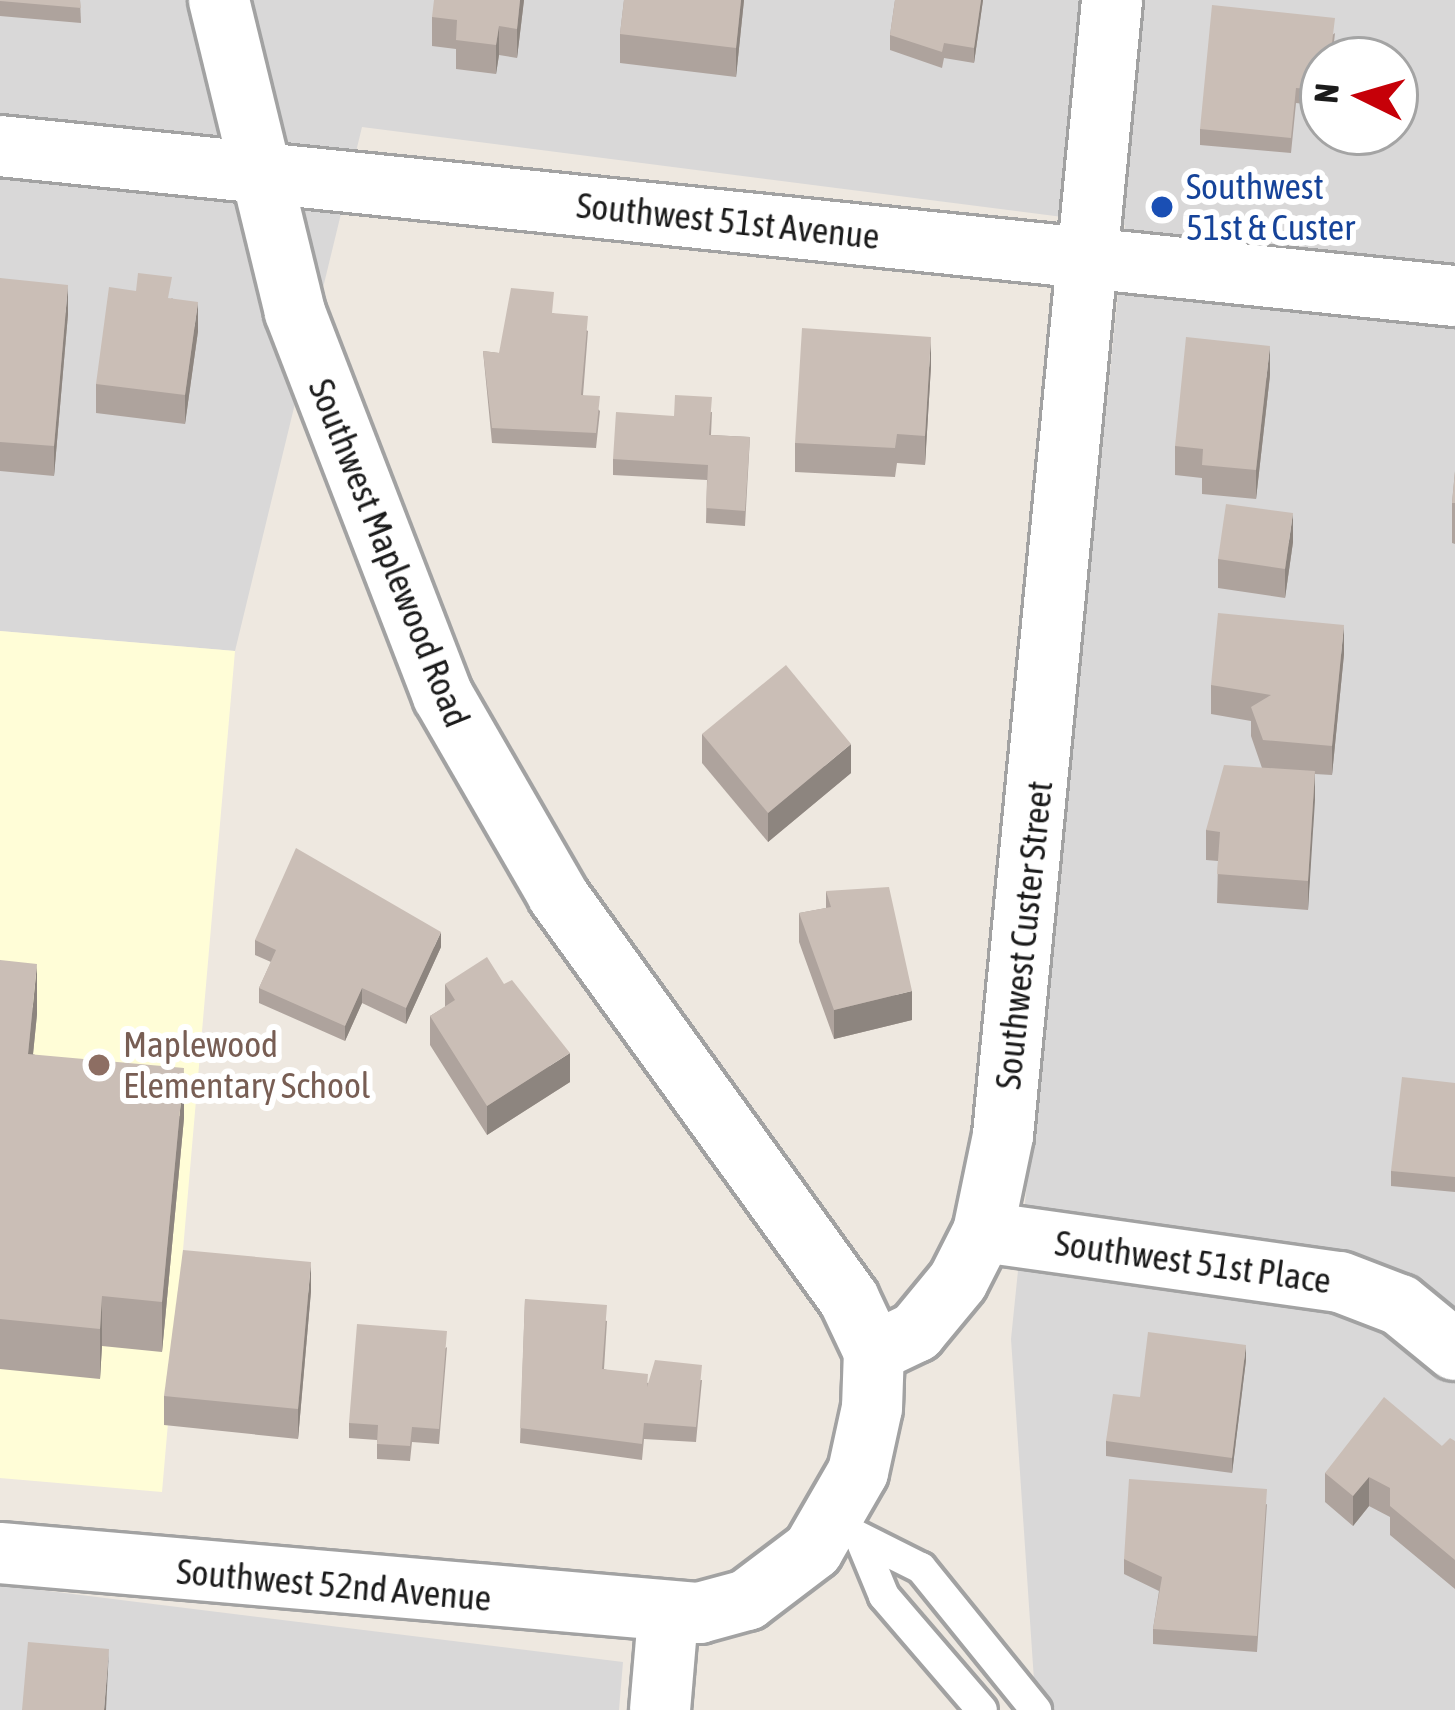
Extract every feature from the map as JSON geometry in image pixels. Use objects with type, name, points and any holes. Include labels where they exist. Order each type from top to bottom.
[{"type":"street","name":"Southwest Maplewood Road","points":[[219,0],[257,172],[331,424],[471,753],[558,895],[826,1264],[874,1352]]},
{"type":"street","name":"Southwest Custer Street","points":[[874,1352],[941,1307],[983,1232],[1003,1135],[1095,259],[1112,0]]},
{"type":"street","name":"Southwest 51st Avenue","points":[[0,146],[1455,296]]},
{"type":"street","name":"Southwest 51st Place","points":[[983,1232],[1340,1282],[1400,1305],[1455,1350]]},
{"type":"street","points":[[660,1710],[668,1616],[747,1600],[848,1534],[867,1441],[874,1352]]},
{"type":"street","name":"Southwest 52nd Avenue","points":[[0,1553],[668,1616]]},
{"type":"lane","points":[[848,1534],[884,1595],[982,1710]]},
{"type":"lane","points":[[848,1534],[921,1568],[1036,1710]]},
{"type":"shaded area","points":[[0,0],[1455,0],[1455,1710],[1036,1710],[1011,1339],[1125,225],[362,127],[235,651],[0,631]]},
{"type":"shaded area","name":"Maplewood Elementary School","points":[[0,631],[235,651],[162,1492],[0,1478]]},
{"type":"shaded area","points":[[0,1585],[623,1662],[619,1710],[0,1710]]},
{"type":"building","points":[[80,0],[81,8],[0,1]]},
{"type":"building","points":[[434,0],[520,0],[517,29],[499,26],[496,45],[456,40],[457,20],[432,17]]},
{"type":"building","points":[[624,0],[741,0],[736,48],[620,34]]},
{"type":"building","points":[[895,0],[981,0],[974,48],[944,43],[942,52],[890,35]]},
{"type":"building","points":[[1212,5],[1335,18],[1333,36],[1299,36],[1299,88],[1291,138],[1200,129]]},
{"type":"building","points":[[138,273],[172,277],[168,298],[198,302],[185,395],[96,384],[109,287],[136,291]]},
{"type":"building","points":[[0,278],[68,285],[54,446],[0,442]]},
{"type":"building","points":[[511,288],[554,292],[552,313],[588,316],[581,395],[600,396],[596,433],[492,428],[483,351],[499,353]]},
{"type":"building","points":[[802,328],[931,337],[925,436],[897,434],[895,448],[795,443]]},
{"type":"building","points":[[1186,337],[1270,346],[1256,470],[1202,465],[1203,449],[1175,446]]},
{"type":"building","points":[[675,395],[712,397],[709,435],[750,437],[745,511],[706,508],[708,465],[613,459],[616,412],[674,416]]},
{"type":"building","points":[[1226,504],[1293,513],[1285,569],[1218,559]]},
{"type":"building","points":[[1218,613],[1344,625],[1332,746],[1263,740],[1251,707],[1271,695],[1211,685]]},
{"type":"building","points":[[786,665],[851,744],[768,813],[702,734]]},
{"type":"building","points":[[1224,765],[1315,771],[1308,881],[1217,874],[1220,832],[1206,830]]},
{"type":"building","points":[[296,848],[441,932],[406,1008],[362,988],[345,1026],[259,988],[276,950],[255,940]]},
{"type":"building","points":[[889,887],[912,991],[834,1010],[799,913],[831,907],[826,891]]},
{"type":"building","points":[[487,957],[504,984],[512,980],[570,1053],[487,1106],[430,1016],[455,1000],[445,984]]},
{"type":"building","points":[[0,960],[37,964],[28,1054],[184,1068],[162,1302],[102,1296],[100,1329],[0,1319]]},
{"type":"building","points":[[1402,1077],[1455,1083],[1455,1177],[1391,1171]]},
{"type":"building","points":[[183,1250],[311,1262],[298,1409],[164,1396]]},
{"type":"building","points":[[525,1299],[607,1305],[602,1369],[648,1374],[647,1387],[655,1360],[702,1365],[696,1427],[644,1423],[642,1444],[520,1428]]},
{"type":"building","points":[[357,1324],[447,1331],[439,1429],[412,1427],[410,1446],[377,1444],[378,1425],[349,1423]]},
{"type":"building","points":[[1148,1332],[1246,1345],[1232,1458],[1106,1441],[1113,1394],[1140,1397]]},
{"type":"building","points":[[1384,1397],[1442,1446],[1450,1438],[1455,1441],[1455,1560],[1390,1506],[1390,1488],[1369,1477],[1353,1496],[1325,1473]]},
{"type":"building","points":[[1129,1479],[1267,1489],[1257,1636],[1153,1629],[1162,1577],[1124,1559]]},
{"type":"building","points":[[28,1642],[109,1649],[104,1710],[22,1710]]},
{"type":"place","name":"Southwest 51st & Custer","points":[[1162,207]]},
{"type":"place","name":"Maplewood Elementary School","points":[[99,1065]]}]
